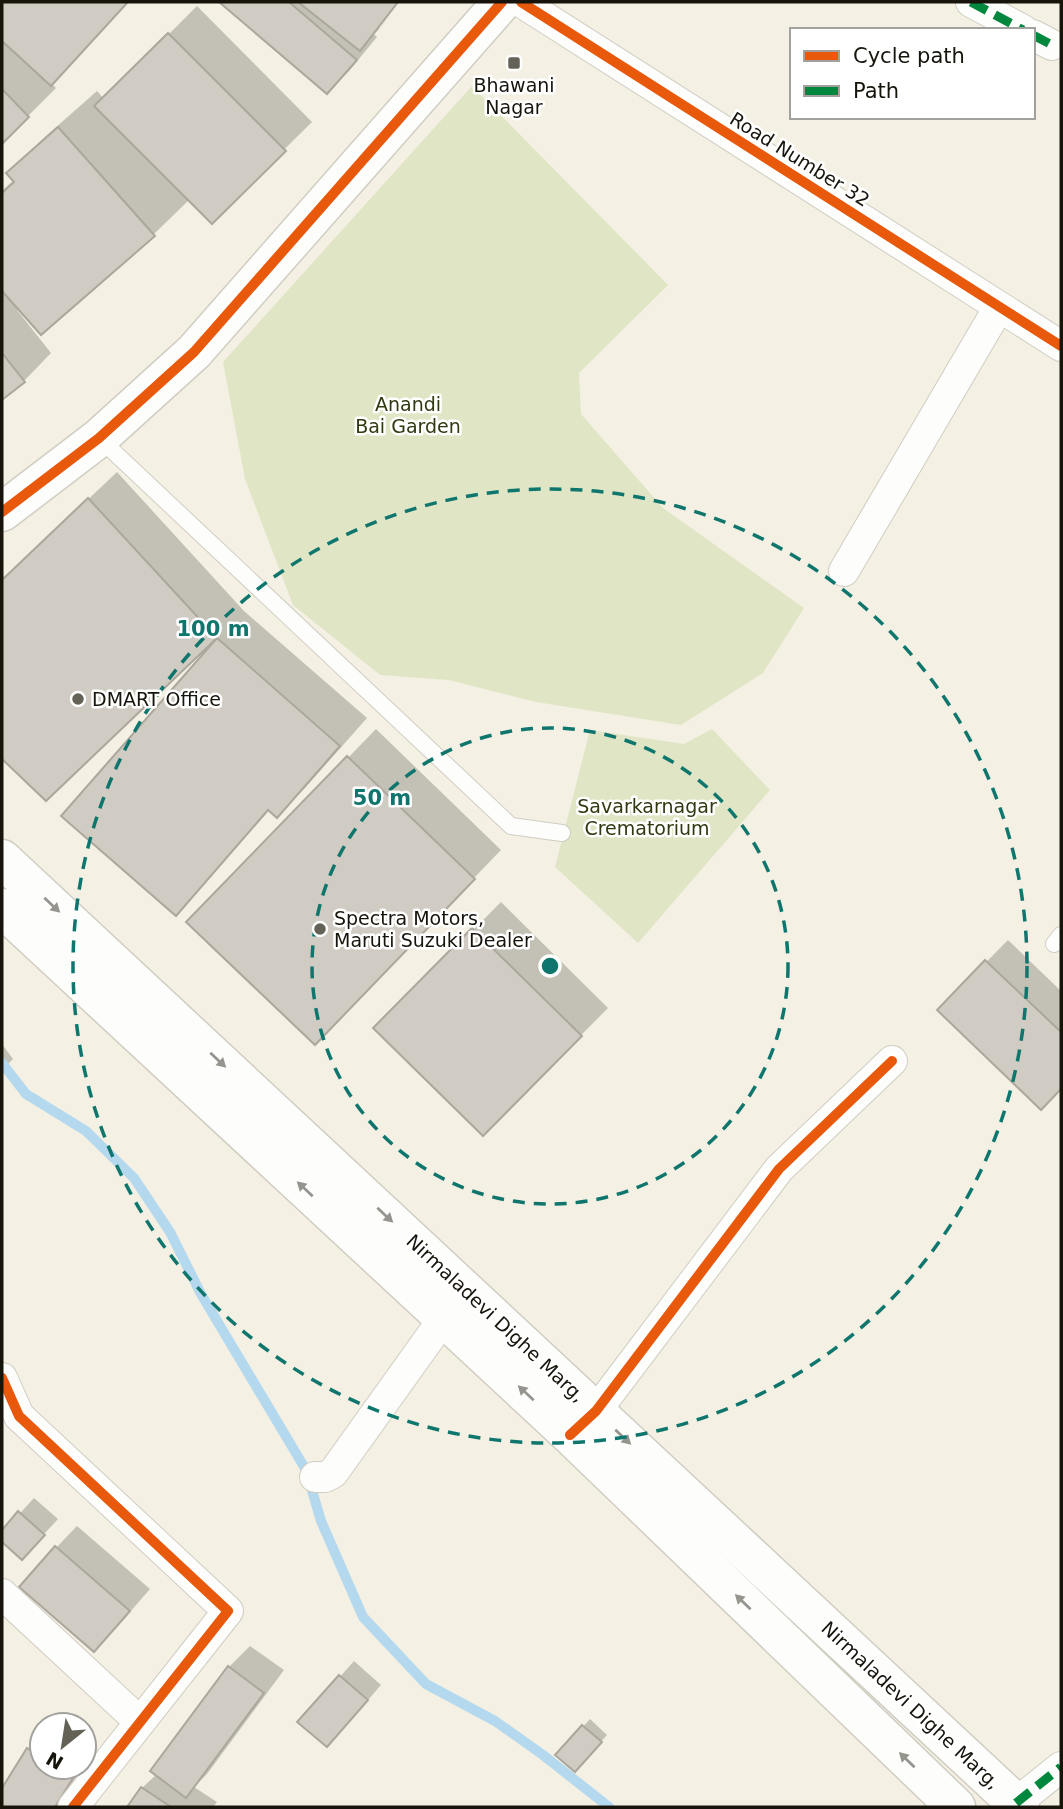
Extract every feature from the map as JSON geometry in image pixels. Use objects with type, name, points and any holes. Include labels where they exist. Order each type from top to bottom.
[{"type":"main road","points":[[2,512],[99,438],[194,352],[502,2]]},
{"type":"main road","name":"Nirmaladevi Dighe Marg,","points":[[2,859],[583,1423],[956,1807]]},
{"type":"main road","name":"Nirmaladevi Dighe Marg,","points":[[2,908],[444,1318],[583,1423],[1015,1806]]},
{"type":"street","name":"Road Number 32","points":[[521,2],[1061,346]]},
{"type":"street","points":[[971,2],[1019,28]]},
{"type":"street","points":[[844,571],[999,307]]},
{"type":"street","points":[[583,1423],[779,1169],[892,1061]]},
{"type":"street","points":[[315,1477],[325,1477],[333,1473],[444,1318]]},
{"type":"street","points":[[2,1378],[19,1416],[228,1611],[72,1807]]},
{"type":"street","points":[[2,1594],[140,1722]]},
{"type":"street","points":[[1015,1806],[1061,1767]]},
{"type":"lane","points":[[99,438],[511,826],[562,833]]},
{"type":"green space","name":"Anandi Bai Garden","points":[[472,86],[668,285],[579,373],[581,414],[663,508],[804,608],[763,673],[681,725],[536,702],[449,680],[380,675],[293,605],[245,479],[223,362]]},
{"type":"green space","name":"Savarkarnagar Crematorium","points":[[712,729],[770,790],[638,943],[555,867],[590,730],[684,744]]},
{"type":"building","points":[[2,2],[128,2],[51,86],[2,41]]},
{"type":"building","points":[[219,2],[289,2],[357,60],[327,94]]},
{"type":"building","points":[[298,2],[398,2],[360,51]]},
{"type":"building","points":[[168,33],[286,151],[212,224],[94,106]]},
{"type":"building","points":[[2,89],[29,117],[2,144]]},
{"type":"building","points":[[58,127],[155,236],[41,335],[2,291],[2,193],[14,182],[6,173]]},
{"type":"building","points":[[2,353],[25,382],[2,400]]},
{"type":"building","name":"DMART Office","points":[[88,498],[217,638],[46,801],[2,759],[2,580]]},
{"type":"building","points":[[217,638],[340,746],[277,818],[268,810],[176,916],[61,816]]},
{"type":"building","points":[[347,756],[475,879],[315,1045],[186,922]]},
{"type":"building","points":[[472,928],[582,1036],[483,1136],[373,1028]]},
{"type":"building","points":[[985,960],[1061,1032],[1061,1089],[1041,1110],[937,1010]]},
{"type":"building","points":[[18,1511],[45,1535],[22,1560],[2,1542],[2,1530]]},
{"type":"building","points":[[55,1546],[130,1611],[94,1652],[19,1587]]},
{"type":"building","points":[[228,1666],[264,1693],[186,1798],[150,1771]]},
{"type":"building","points":[[339,1675],[368,1700],[327,1747],[297,1722]]},
{"type":"building","points":[[582,1725],[602,1742],[575,1772],[555,1755]]},
{"type":"building","points":[[27,1748],[28,1781],[71,1781],[55,1807],[2,1807],[2,1788]]},
{"type":"building","points":[[141,1787],[171,1807],[127,1807]]},
{"type":"waterway","points":[[2,1063],[26,1094],[86,1131],[134,1178],[170,1232],[201,1294],[306,1470],[321,1521],[363,1617],[426,1684],[495,1721],[609,1807]]},
{"type":"marked path","points":[[971,2],[1019,28]]},
{"type":"marked path","points":[[1035,36],[1052,45]]},
{"type":"marked path","points":[[1016,1803],[1061,1767]]},
{"type":"cycle path","points":[[2,512],[99,438],[194,352],[502,2]]},
{"type":"cycle path","points":[[521,2],[1061,346]]},
{"type":"cycle path","points":[[570,1435],[596,1411],[779,1169],[892,1061]]},
{"type":"cycle path","points":[[2,1378],[19,1416],[228,1611],[73,1807]]},
{"type":"place","name":"Bhawani Nagar","points":[[514,63]]},
{"type":"place","name":"DMART Office","points":[[78,699]]},
{"type":"place","name":"Spectra Motors, Maruti Suzuki Dealer","points":[[320,929]]}]
